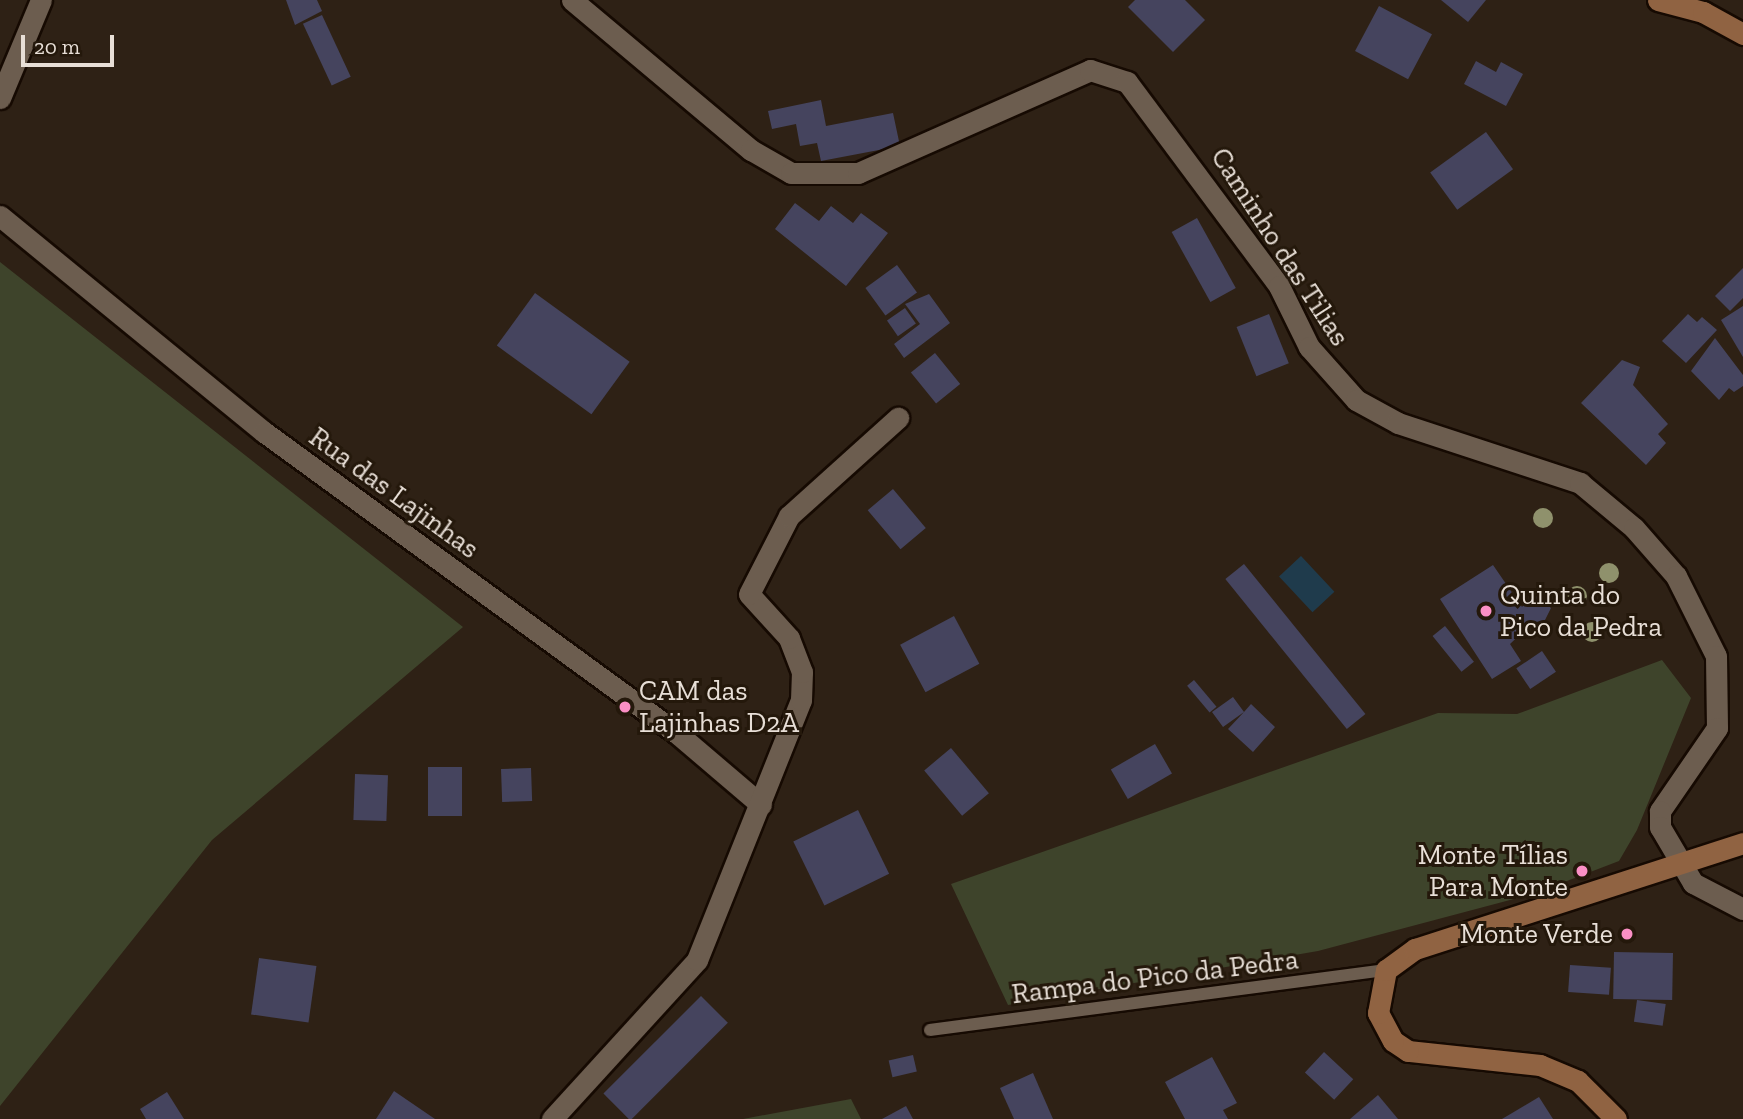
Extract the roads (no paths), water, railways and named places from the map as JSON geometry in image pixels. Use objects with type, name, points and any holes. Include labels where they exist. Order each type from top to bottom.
[{"type":"main road","points":[[1658,0],[1703,12],[1743,34]]},
{"type":"main road","points":[[1616,1119],[1578,1081],[1540,1065],[1408,1051],[1393,1041],[1378,1013],[1386,970],[1415,949],[1743,844]]},
{"type":"street","points":[[0,98],[41,0]]},
{"type":"street","name":"Caminho das Tilias","points":[[572,0],[751,150],[791,173],[858,173],[1090,70],[1127,82],[1279,286],[1309,346],[1356,400],[1398,423],[1580,483],[1634,528],[1676,576],[1716,656],[1719,692],[1717,728],[1660,811],[1660,827],[1693,883],[1743,909]]},
{"type":"street","name":"Rua das Lajinhas","points":[[0,216],[264,432],[678,734],[761,805]]},
{"type":"street","points":[[552,1119],[697,960],[801,700],[802,672],[789,638],[749,594],[789,516],[898,418]]},
{"type":"lane","name":"Rampa do Pico da Pedra","points":[[930,1030],[1386,970]]},
{"type":"water","points":[[1301,556],[1334,592],[1312,612],[1279,576]]},
{"type":"place","name":"Quinta do Pico da Pedra","points":[[1486,611]]},
{"type":"place","name":"CAM das Lajinhas D2A","points":[[625,707]]},
{"type":"place","name":"Monte Tílias Para Monte","points":[[1582,871]]},
{"type":"place","name":"Monte Verde","points":[[1627,934]]}]
